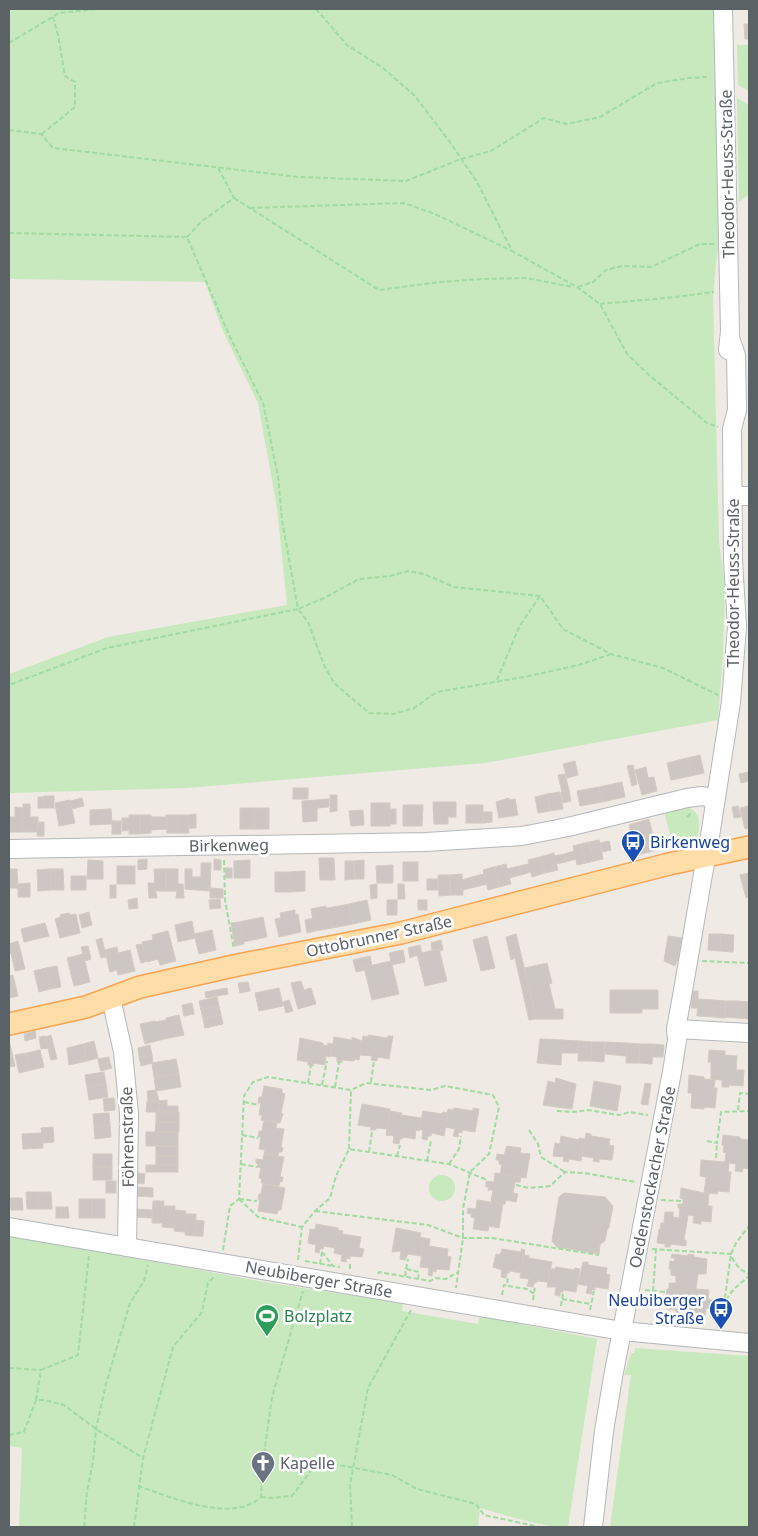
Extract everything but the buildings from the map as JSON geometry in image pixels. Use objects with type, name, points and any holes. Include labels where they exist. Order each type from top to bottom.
[{"type":"main road","name":"Ottobrunner Straße","points":[[9,1024],[86,1007],[140,987],[238,965],[401,933],[633,872],[749,847]]},
{"type":"street","name":"Theodor-Heuss-Straße","points":[[705,856],[710,836],[731,702],[737,628],[733,560],[741,496],[732,428],[737,410],[736,355],[730,338],[723,9]]},
{"type":"street","name":"Birkenweg","points":[[9,849],[426,842],[522,836],[568,827],[687,798],[702,796],[715,799]]},
{"type":"street","name":"Oedenstockacher Straße","points":[[592,1527],[604,1431],[677,1040],[676,1029],[705,856]]},
{"type":"street","name":"Föhrenstraße","points":[[110,998],[123,1052],[129,1114],[127,1247]]},
{"type":"street","points":[[676,1029],[749,1034]]},
{"type":"street","name":"Neubiberger Straße","points":[[9,1226],[225,1263],[305,1270],[376,1289],[622,1331],[749,1343]]},
{"type":"path","points":[[9,43],[59,13],[96,9]]},
{"type":"path","points":[[316,9],[347,45],[382,68],[415,96],[477,182],[512,251]]},
{"type":"path","points":[[41,134],[75,107],[75,82],[65,76],[53,17]]},
{"type":"path","points":[[9,130],[41,134],[53,148],[299,177],[406,181],[461,159],[492,151],[544,118],[566,124],[600,117],[657,83],[710,77],[725,86]]},
{"type":"path","points":[[217,166],[234,198],[379,290],[440,282],[526,278],[577,287],[593,282],[606,270],[622,266],[651,267],[700,244],[716,244]]},
{"type":"path","points":[[9,233],[187,237],[202,221],[234,198]]},
{"type":"path","points":[[250,208],[344,204],[404,204],[435,214],[512,251],[577,287],[600,304],[627,354],[643,370],[707,423],[721,428],[732,428]]},
{"type":"path","points":[[187,237],[230,337],[263,403],[278,476],[282,520],[298,608],[308,622],[324,665],[334,683],[369,713],[394,714],[414,708],[437,692],[571,667],[611,654]]},
{"type":"path","points":[[600,304],[719,291]]},
{"type":"path","points":[[9,685],[107,648],[298,608],[324,598],[359,579],[390,576],[408,571],[424,574],[454,587],[540,596],[563,629],[611,654],[663,668],[731,702]]},
{"type":"path","points":[[496,681],[519,627],[540,596]]},
{"type":"path","points":[[687,817],[692,812]]},
{"type":"path","points":[[223,845],[224,900],[238,965]]},
{"type":"path","points":[[689,960],[749,963]]},
{"type":"path","points":[[371,1083],[374,1060]]},
{"type":"path","points":[[322,1085],[327,1062]]},
{"type":"path","points":[[335,1087],[339,1062]]},
{"type":"path","points":[[308,1083],[311,1065]]},
{"type":"path","points":[[302,1227],[258,1217],[239,1199],[244,1096],[253,1082],[268,1077],[351,1090],[366,1083],[431,1090],[445,1086],[493,1095],[498,1107],[489,1154],[470,1172],[464,1209],[463,1238],[455,1302]]},
{"type":"path","points":[[138,1486],[183,1501],[212,1507],[236,1508],[255,1503],[261,1497],[262,1468],[272,1397],[305,1270],[302,1227],[315,1211],[330,1198],[336,1176],[349,1149],[351,1090]]},
{"type":"path","points":[[738,1110],[740,1093],[749,1094]]},
{"type":"path","points":[[244,1102],[259,1105]]},
{"type":"path","points":[[557,1111],[573,1112],[588,1110],[619,1115],[630,1112],[663,1118]]},
{"type":"path","points":[[716,1158],[720,1112],[749,1111]]},
{"type":"path","points":[[529,1130],[538,1144],[541,1157],[566,1172],[584,1173],[681,1201]]},
{"type":"path","points":[[369,1152],[372,1132]]},
{"type":"path","points":[[242,1135],[258,1138]]},
{"type":"path","points":[[449,1164],[458,1149],[461,1136]]},
{"type":"path","points":[[427,1161],[431,1140]]},
{"type":"path","points":[[707,1141],[717,1143]]},
{"type":"path","points":[[397,1156],[400,1145]]},
{"type":"path","points":[[349,1149],[449,1164],[487,1180]]},
{"type":"path","points":[[241,1164],[257,1168]]},
{"type":"path","points":[[516,1184],[528,1188],[550,1186],[566,1172]]},
{"type":"path","points":[[134,1527],[143,1458],[173,1347],[202,1312],[208,1282],[225,1263],[230,1206],[239,1199],[257,1200]]},
{"type":"path","points":[[315,1211],[428,1225],[463,1238],[492,1238],[599,1256]]},
{"type":"path","points":[[721,1326],[731,1254],[736,1243],[749,1226]]},
{"type":"path","points":[[9,1368],[42,1370],[78,1355],[92,1241]]},
{"type":"path","points":[[638,1248],[731,1254]]},
{"type":"path","points":[[653,1291],[656,1249]]},
{"type":"path","points":[[84,1527],[96,1429],[106,1384],[130,1302],[144,1281],[152,1251]]},
{"type":"path","points":[[320,1264],[322,1252],[333,1266]]},
{"type":"path","points":[[725,1302],[734,1289],[749,1275],[737,1266],[731,1254]]},
{"type":"path","points":[[405,1276],[408,1258]]},
{"type":"path","points":[[305,1270],[320,1264],[341,1268]]},
{"type":"path","points":[[305,1270],[320,1264]]},
{"type":"path","points":[[406,1269],[419,1272],[418,1279]]},
{"type":"path","points":[[376,1289],[379,1272],[430,1281],[436,1278],[446,1279],[458,1272]]},
{"type":"path","points":[[500,1310],[504,1285],[507,1285],[508,1276]]},
{"type":"path","points":[[507,1285],[527,1289],[534,1294]]},
{"type":"path","points":[[630,1289],[666,1292]]},
{"type":"path","points":[[589,1315],[594,1292]]},
{"type":"path","points":[[352,1527],[350,1485],[368,1388],[419,1296]]},
{"type":"path","points":[[562,1299],[592,1304]]},
{"type":"path","points":[[9,1435],[24,1432],[36,1400],[42,1370]]},
{"type":"path","points":[[36,1400],[64,1405],[96,1429],[143,1458]]},
{"type":"path","points":[[261,1497],[292,1496],[318,1461],[392,1475],[417,1489],[476,1504],[484,1515],[540,1527]]},
{"type":"green space","points":[[9,9],[716,9],[722,229],[716,261],[713,297],[719,541],[725,587],[723,655],[718,720],[485,763],[186,788],[9,793],[9,674],[108,637],[287,605],[277,508],[258,403],[223,331],[205,282],[9,279]]},
{"type":"green space","points":[[737,45],[749,45],[749,91],[738,85]]},
{"type":"green space","points":[[737,98],[749,105],[749,194],[739,202]]},
{"type":"green space","points":[[685,806],[695,812],[699,820],[697,840],[673,846],[664,811]]},
{"type":"green space","points":[[442,1175],[451,1179],[455,1188],[451,1197],[442,1201],[433,1197],[429,1188],[433,1179]]},
{"type":"green space","points":[[9,1235],[264,1282],[403,1303],[402,1311],[478,1324],[480,1316],[597,1339],[568,1527],[535,1523],[480,1508],[478,1527],[19,1527],[22,1448],[9,1446]]},
{"type":"green space","points":[[635,1348],[749,1356],[749,1527],[610,1527],[631,1375],[624,1375],[631,1353],[634,1353]]},
{"type":"place","name":"Birkenweg","points":[[633,863]]},
{"type":"place","name":"Neubiberger Straße","points":[[721,1330]]},
{"type":"place","name":"Bolzplatz","points":[[267,1337]]},
{"type":"place","name":"Kapelle","points":[[263,1484]]}]
